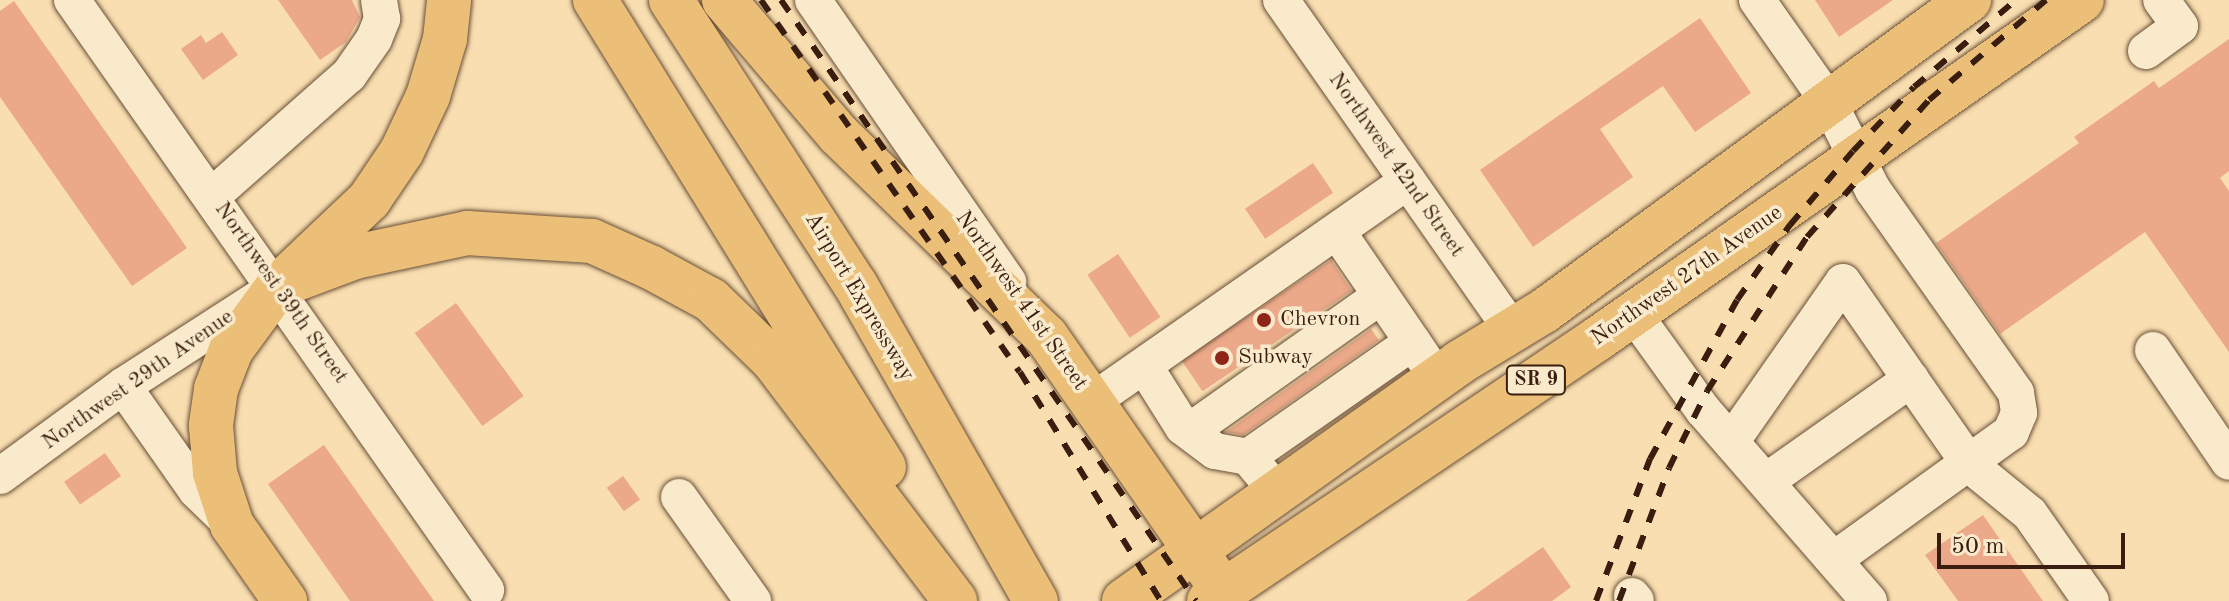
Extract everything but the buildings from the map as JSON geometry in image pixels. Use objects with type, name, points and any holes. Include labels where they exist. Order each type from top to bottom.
[{"type":"main road","points":[[285,601],[232,525],[212,446],[216,389],[240,335],[278,286],[369,200],[402,151],[428,96],[445,39],[449,0]]},
{"type":"main road","points":[[595,0],[801,326],[957,601]]},
{"type":"main road","name":"Airport Expressway","points":[[671,0],[855,284],[1030,591]]},
{"type":"main road","points":[[724,0],[839,135],[1046,336]]},
{"type":"main road","name":"SR 9","points":[[1124,601],[1438,378],[1512,330],[1969,0]]},
{"type":"main road","name":"Northwest 27th Avenue","points":[[1222,598],[2082,0]]},
{"type":"main road","points":[[278,286],[355,257],[467,233],[533,233],[592,241],[652,268],[711,300],[773,360],[957,601]]},
{"type":"main road","points":[[1459,431],[1476,394],[1502,366],[1512,330],[1558,341],[1596,340]]},
{"type":"main road","name":"Northwest 41st Street","points":[[1046,336],[1194,552],[1222,598]]},
{"type":"street","name":"Northwest 39th Street","points":[[72,0],[278,286],[486,590]]},
{"type":"street","points":[[212,196],[349,75],[374,39],[382,19],[379,0]]},
{"type":"street","name":"Northwest 41st Street","points":[[813,0],[1046,336]]},
{"type":"street","name":"Northwest 42nd Street","points":[[1281,0],[1512,330]]},
{"type":"street","points":[[1757,0],[1828,101],[1858,154],[1873,190],[2016,393],[2019,413],[2011,432],[1970,465],[1835,559]]},
{"type":"street","points":[[2146,51],[2180,26],[2161,0]]},
{"type":"street","points":[[1091,402],[1408,181]]},
{"type":"street","points":[[1337,231],[1438,378]]},
{"type":"street","points":[[1731,442],[1843,282],[1970,465],[2030,514],[2091,601]]},
{"type":"street","name":"Northwest 29th Avenue","points":[[0,476],[123,386],[278,286]]},
{"type":"street","points":[[1190,431],[1381,296]]},
{"type":"street","points":[[1634,314],[1731,442],[1768,480],[1869,601]]},
{"type":"street","points":[[1248,457],[1413,342]]},
{"type":"street","points":[[2153,350],[2229,462]]},
{"type":"street","points":[[1145,367],[1190,431],[1215,451],[1248,457],[1278,493]]},
{"type":"street","points":[[1768,480],[1911,379]]},
{"type":"street","points":[[123,386],[196,490],[232,525]]},
{"type":"street","points":[[679,497],[753,601]]},
{"type":"railway","points":[[761,0],[1020,372],[1161,601]]},
{"type":"railway","points":[[781,0],[1196,601]]},
{"type":"railway","points":[[1596,601],[1650,459],[1737,300],[1790,225],[1853,151],[1914,87],[2016,0]]},
{"type":"railway","points":[[1619,601],[1669,468],[1707,391],[1807,237],[1929,100],[2046,0]]},
{"type":"place","name":"Chevron","points":[[1264,320]]},
{"type":"place","name":"Subway","points":[[1222,358]]}]
